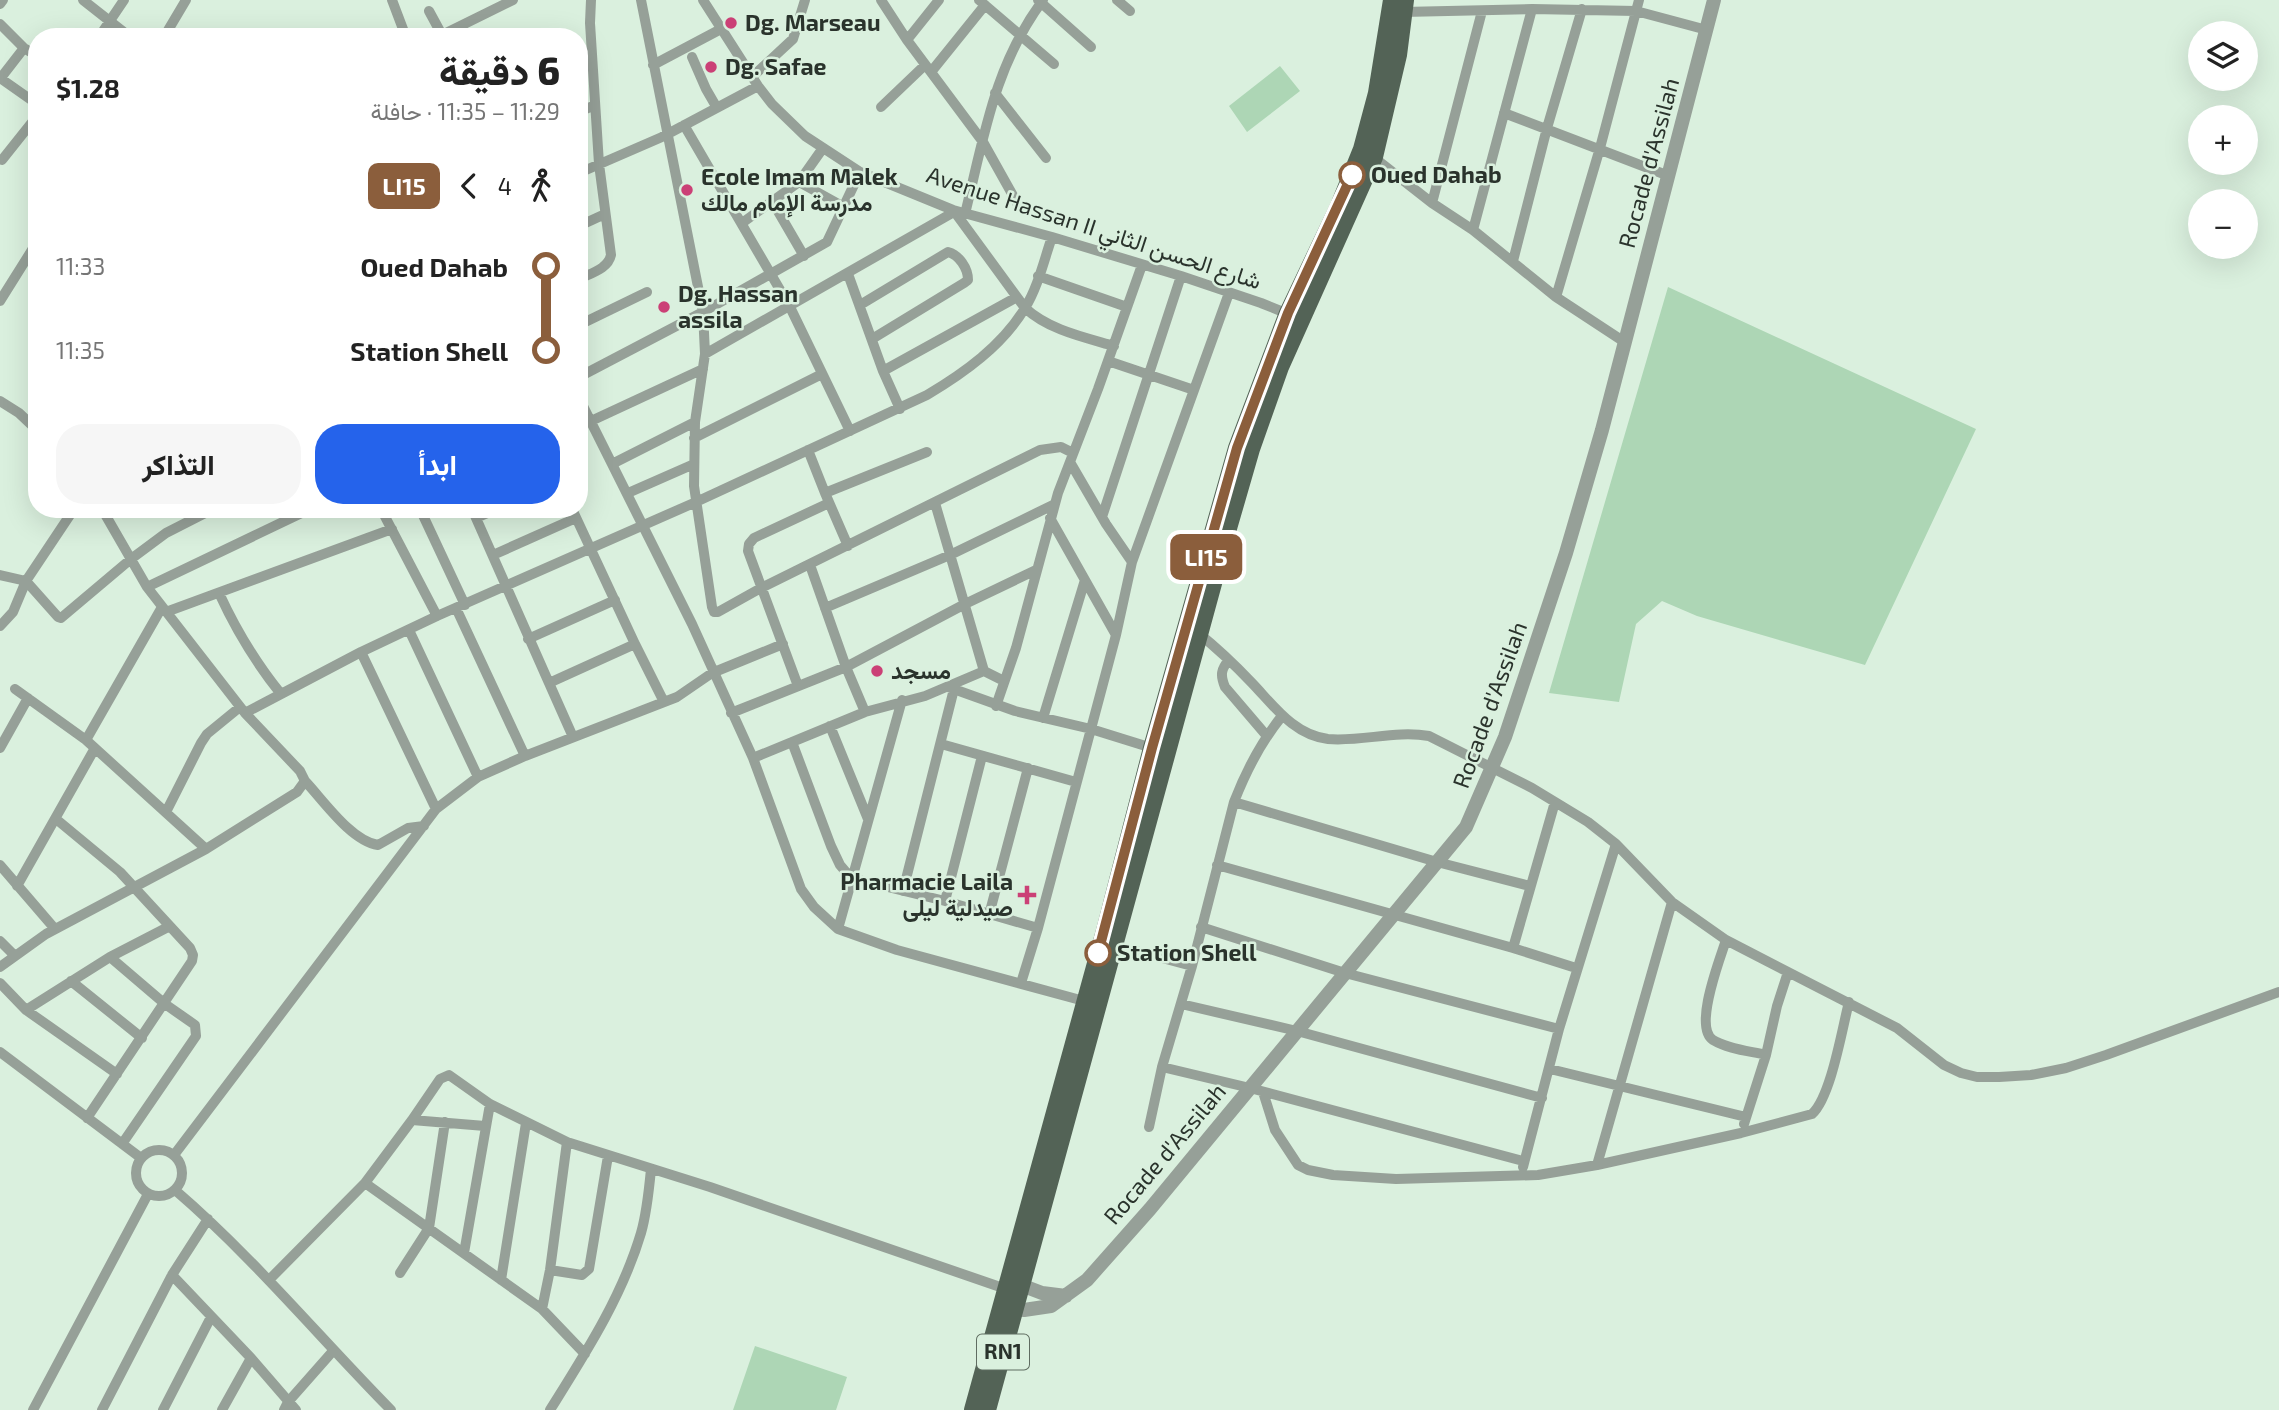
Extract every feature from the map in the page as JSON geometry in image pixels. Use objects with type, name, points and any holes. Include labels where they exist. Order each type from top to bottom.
[{"type":"main road","name":"RN1","points":[[987,1410],[1012,1285],[1152,748],[1280,367],[1294,317],[1368,153],[1398,55],[1400,4]]},
{"type":"main road","name":"RN1","points":[[1012,1285],[1114,945],[1192,629]]},
{"type":"main road","name":"RN1","points":[[973,1410],[1008,1309]]},
{"type":"street","points":[[83,0],[118,28]]},
{"type":"street","points":[[106,28],[124,0]]},
{"type":"street","points":[[169,28],[186,0]]},
{"type":"street","points":[[392,0],[402,28]]},
{"type":"street","points":[[456,28],[513,0]]},
{"type":"street","points":[[588,274],[609,262],[611,255],[599,164],[590,23],[591,0]]},
{"type":"street","points":[[641,0],[703,312],[705,354],[695,422],[694,464],[696,502],[714,612],[1040,450],[1061,447],[1072,457],[1102,517],[1132,562]]},
{"type":"street","name":"Avenue Hassan II شارع الحسن الثاني","points":[[703,0],[755,82],[783,116],[805,136],[860,172],[958,212],[1181,276],[1294,317]]},
{"type":"street","points":[[588,169],[666,135],[717,108],[755,82],[793,39],[805,0]]},
{"type":"street","points":[[881,0],[907,40],[983,142],[1020,208]]},
{"type":"street","points":[[907,40],[939,0]]},
{"type":"street","points":[[1117,0],[1130,11]]},
{"type":"street","name":"Rocade d'Assilah","points":[[1008,1309],[1051,1306],[1082,1286],[1256,1090],[1297,1031],[1466,827],[1492,768],[1534,654],[1566,553],[1626,343],[1714,0]]},
{"type":"street","points":[[705,354],[958,212],[983,142],[995,93],[1019,35],[1041,1],[1091,47]]},
{"type":"street","points":[[881,107],[928,68],[982,3],[1054,64]]},
{"type":"street","points":[[1400,4],[1482,11],[1637,6],[1707,30]]},
{"type":"street","points":[[1556,297],[1600,148],[1637,6]]},
{"type":"street","points":[[1473,230],[1532,9]]},
{"type":"street","points":[[1513,261],[1547,128],[1582,9]]},
{"type":"street","points":[[429,11],[438,28]]},
{"type":"street","points":[[1433,203],[1482,11]]},
{"type":"street","points":[[0,24],[28,50]]},
{"type":"street","points":[[653,65],[721,29]]},
{"type":"street","points":[[24,48],[0,79],[28,98]]},
{"type":"street","points":[[692,57],[717,108]]},
{"type":"street","points":[[995,93],[1046,158]]},
{"type":"street","points":[[588,108],[595,104]]},
{"type":"street","points":[[1504,113],[1669,176]]},
{"type":"street","points":[[684,125],[790,307],[850,431]]},
{"type":"street","points":[[2,160],[28,127]]},
{"type":"street","points":[[742,223],[799,181],[822,148]]},
{"type":"street","points":[[1368,153],[1473,230],[1556,297],[1626,343]]},
{"type":"street","points":[[588,372],[703,312],[827,242],[860,172]]},
{"type":"street","points":[[799,181],[844,207]]},
{"type":"street","points":[[772,201],[804,256]]},
{"type":"street","points":[[958,212],[1025,308],[1046,324],[1114,346]]},
{"type":"street","points":[[588,222],[605,214]]},
{"type":"street","points":[[166,812],[201,743],[208,734],[243,710],[281,694],[360,652],[437,616],[900,409],[957,376],[998,342],[1025,308],[1052,237]]},
{"type":"street","points":[[860,304],[948,252],[959,258],[967,273],[968,280],[964,283],[872,339]]},
{"type":"street","points":[[0,301],[28,256]]},
{"type":"street","points":[[996,706],[1016,648],[1055,504],[1142,265]]},
{"type":"street","points":[[848,274],[883,371],[900,409]]},
{"type":"street","points":[[1038,276],[1127,307]]},
{"type":"street","points":[[1102,517],[1181,276]]},
{"type":"street","points":[[588,321],[647,292]]},
{"type":"street","points":[[1021,983],[1116,635],[1132,562],[1229,293]]},
{"type":"street","points":[[883,371],[1017,297]]},
{"type":"street","points":[[1108,361],[1194,390]]},
{"type":"street","points":[[591,421],[703,369]]},
{"type":"street","points":[[694,438],[822,374]]},
{"type":"street","points":[[0,401],[28,422]]},
{"type":"street","points":[[588,415],[692,624],[753,758],[802,888],[814,907],[838,929],[897,950],[1084,1002]]},
{"type":"street","points":[[612,464],[695,422]]},
{"type":"street","points":[[808,450],[848,545]]},
{"type":"street","points":[[798,686],[748,551],[749,544],[754,538],[827,498],[928,452]]},
{"type":"street","points":[[628,494],[694,464]]},
{"type":"street","points":[[935,503],[984,671],[1004,681]]},
{"type":"street","points":[[825,608],[950,555],[1055,504]]},
{"type":"street","points":[[0,626],[13,611],[26,581],[68,518]]},
{"type":"street","points":[[107,518],[146,587],[243,710],[352,832],[373,845],[378,845],[408,828],[424,825]]},
{"type":"street","points":[[0,575],[26,581],[61,618],[131,559],[166,533],[195,518]]},
{"type":"street","points":[[146,587],[291,518]]},
{"type":"street","points":[[386,518],[437,616]]},
{"type":"street","points":[[424,518],[525,755]]},
{"type":"street","points":[[476,518],[573,737]]},
{"type":"street","points":[[493,555],[564,518]]},
{"type":"street","points":[[576,518],[664,702]]},
{"type":"street","points":[[1051,518],[1116,635]]},
{"type":"street","points":[[86,740],[164,609],[219,593],[392,529]]},
{"type":"street","points":[[810,565],[865,712]]},
{"type":"street","points":[[731,713],[846,667],[1036,570]]},
{"type":"street","points":[[1043,718],[1085,580]]},
{"type":"street","points":[[219,593],[247,648],[281,694]]},
{"type":"street","points":[[528,639],[615,600]]},
{"type":"street","points":[[0,608],[13,611]]},
{"type":"street","points":[[1192,629],[1229,660],[1282,716],[1310,735],[1346,740],[1411,733],[1429,736],[1492,768],[1588,822],[1616,844],[1672,902],[1726,940],[1897,1028],[1944,1065],[1969,1075],[2031,1075],[2086,1062],[2279,992]]},
{"type":"street","points":[[409,630],[478,777]]},
{"type":"street","points":[[549,683],[635,644]]},
{"type":"street","points":[[174,1155],[436,809],[478,777],[525,755],[664,702],[690,690],[712,673],[783,644]]},
{"type":"street","points":[[360,652],[436,809]]},
{"type":"street","points":[[1229,660],[1222,670],[1221,677],[1225,687],[1266,735]]},
{"type":"street","points":[[753,758],[865,712],[951,688],[984,671]]},
{"type":"street","points":[[951,688],[996,706],[1091,729],[1152,748]]},
{"type":"street","points":[[903,891],[942,744],[951,688]]},
{"type":"street","points":[[15,689],[86,740],[206,849]]},
{"type":"street","points":[[0,748],[28,698]]},
{"type":"street","points":[[838,929],[902,700]]},
{"type":"street","points":[[1149,1127],[1162,1067],[1192,966],[1234,802],[1243,778],[1266,735],[1282,716]]},
{"type":"street","points":[[830,726],[868,819]]},
{"type":"street","points":[[792,742],[831,846],[840,865],[851,878],[1038,928]]},
{"type":"street","points":[[942,744],[1076,782]]},
{"type":"street","points":[[18,886],[95,748]]},
{"type":"street","points":[[945,901],[982,756]]},
{"type":"street","points":[[989,915],[1028,768]]},
{"type":"street","points":[[0,967],[55,929],[206,849],[297,792],[305,781]]},
{"type":"street","points":[[1234,802],[1437,862],[1530,886]]},
{"type":"street","points":[[1513,948],[1555,802]]},
{"type":"street","points":[[56,819],[120,872],[190,948],[193,955],[192,961],[165,1004],[87,1118]]},
{"type":"street","points":[[1524,1175],[1524,1161],[1559,1029],[1616,844]]},
{"type":"street","points":[[0,865],[55,929]]},
{"type":"street","points":[[1217,865],[1576,968]]},
{"type":"street","points":[[1597,1165],[1617,1087],[1672,902]]},
{"type":"street","points":[[26,1010],[110,957],[170,926]]},
{"type":"street","points":[[1201,927],[1345,973],[1559,1029]]},
{"type":"street","points":[[1726,940],[1707,1005],[1704,1025],[1707,1034],[1711,1039],[1725,1045],[1766,1055]]},
{"type":"street","points":[[0,942],[14,955]]},
{"type":"street","points":[[1114,945],[1192,966]]},
{"type":"street","points":[[110,957],[165,1004],[195,1025],[196,1036],[122,1144]]},
{"type":"street","points":[[1741,1133],[1766,1055],[1788,972]]},
{"type":"street","points":[[71,981],[142,1038]]},
{"type":"street","points":[[0,983],[26,1010],[117,1074]]},
{"type":"street","points":[[1256,1090],[1283,1144],[1298,1165],[1308,1170],[1333,1175],[1396,1179],[1538,1175],[1597,1165],[1803,1118],[1819,1107],[1828,1085],[1849,1002]]},
{"type":"street","points":[[1181,1004],[1297,1031],[1542,1098]]},
{"type":"street","points":[[0,1052],[141,1158]]},
{"type":"street","points":[[1162,1067],[1524,1161]]},
{"type":"street","points":[[1550,1069],[1746,1117]]},
{"type":"street","points":[[269,1280],[365,1183],[444,1076],[456,1078],[490,1104],[567,1142],[1012,1285],[1066,1296]]},
{"type":"street","points":[[464,1253],[490,1104]]},
{"type":"street","points":[[412,1120],[485,1126]]},
{"type":"street","points":[[400,1273],[429,1228],[445,1122]]},
{"type":"street","points":[[501,1280],[526,1123]]},
{"type":"street","points":[[542,1309],[550,1270],[567,1142]]},
{"type":"street","points":[[153,1150],[174,1155],[182,1169],[182,1176],[175,1190],[162,1196],[148,1194],[142,1190],[136,1178],[137,1164],[141,1158],[153,1150]]},
{"type":"street","points":[[550,1270],[582,1275],[589,1269],[608,1156]]},
{"type":"street","points":[[551,1410],[585,1354],[631,1262],[646,1215],[651,1169]]},
{"type":"street","points":[[365,1183],[542,1309],[585,1354]]},
{"type":"street","points":[[175,1190],[269,1280],[391,1410]]},
{"type":"street","points":[[33,1410],[148,1194]]},
{"type":"street","points":[[102,1410],[172,1275],[208,1219]]},
{"type":"street","points":[[172,1275],[251,1358],[289,1407],[333,1351]]},
{"type":"street","points":[[163,1410],[211,1317]]},
{"type":"street","points":[[222,1410],[251,1358]]},
{"type":"green space","points":[[1280,66],[1300,91],[1247,132],[1229,106]]},
{"type":"green space","points":[[1668,287],[1976,429],[1865,665],[1697,616],[1662,601],[1636,624],[1619,702],[1549,693]]},
{"type":"green space","points":[[755,1346],[847,1377],[836,1410],[733,1410]]},
{"type":"bus line","name":"LI15","points":[[1098,953],[1186,624],[1237,448],[1288,313],[1352,175]]},
{"type":"place","name":"Dg. Marseau","points":[[731,23]]},
{"type":"place","name":"Dg. Safae","points":[[711,67]]},
{"type":"place","name":"Oued Dahab","points":[[1352,175]]},
{"type":"place","name":"Ecole Imam Malek مدرسة الإمام مالك","points":[[687,190]]},
{"type":"place","name":"Dg. Hassan assila","points":[[664,307]]},
{"type":"place","name":"مسجد","points":[[877,671]]},
{"type":"place","name":"Pharmacie Laila صيدلية ليلى","points":[[1027,895]]},
{"type":"place","name":"Station Shell","points":[[1098,953]]}]
